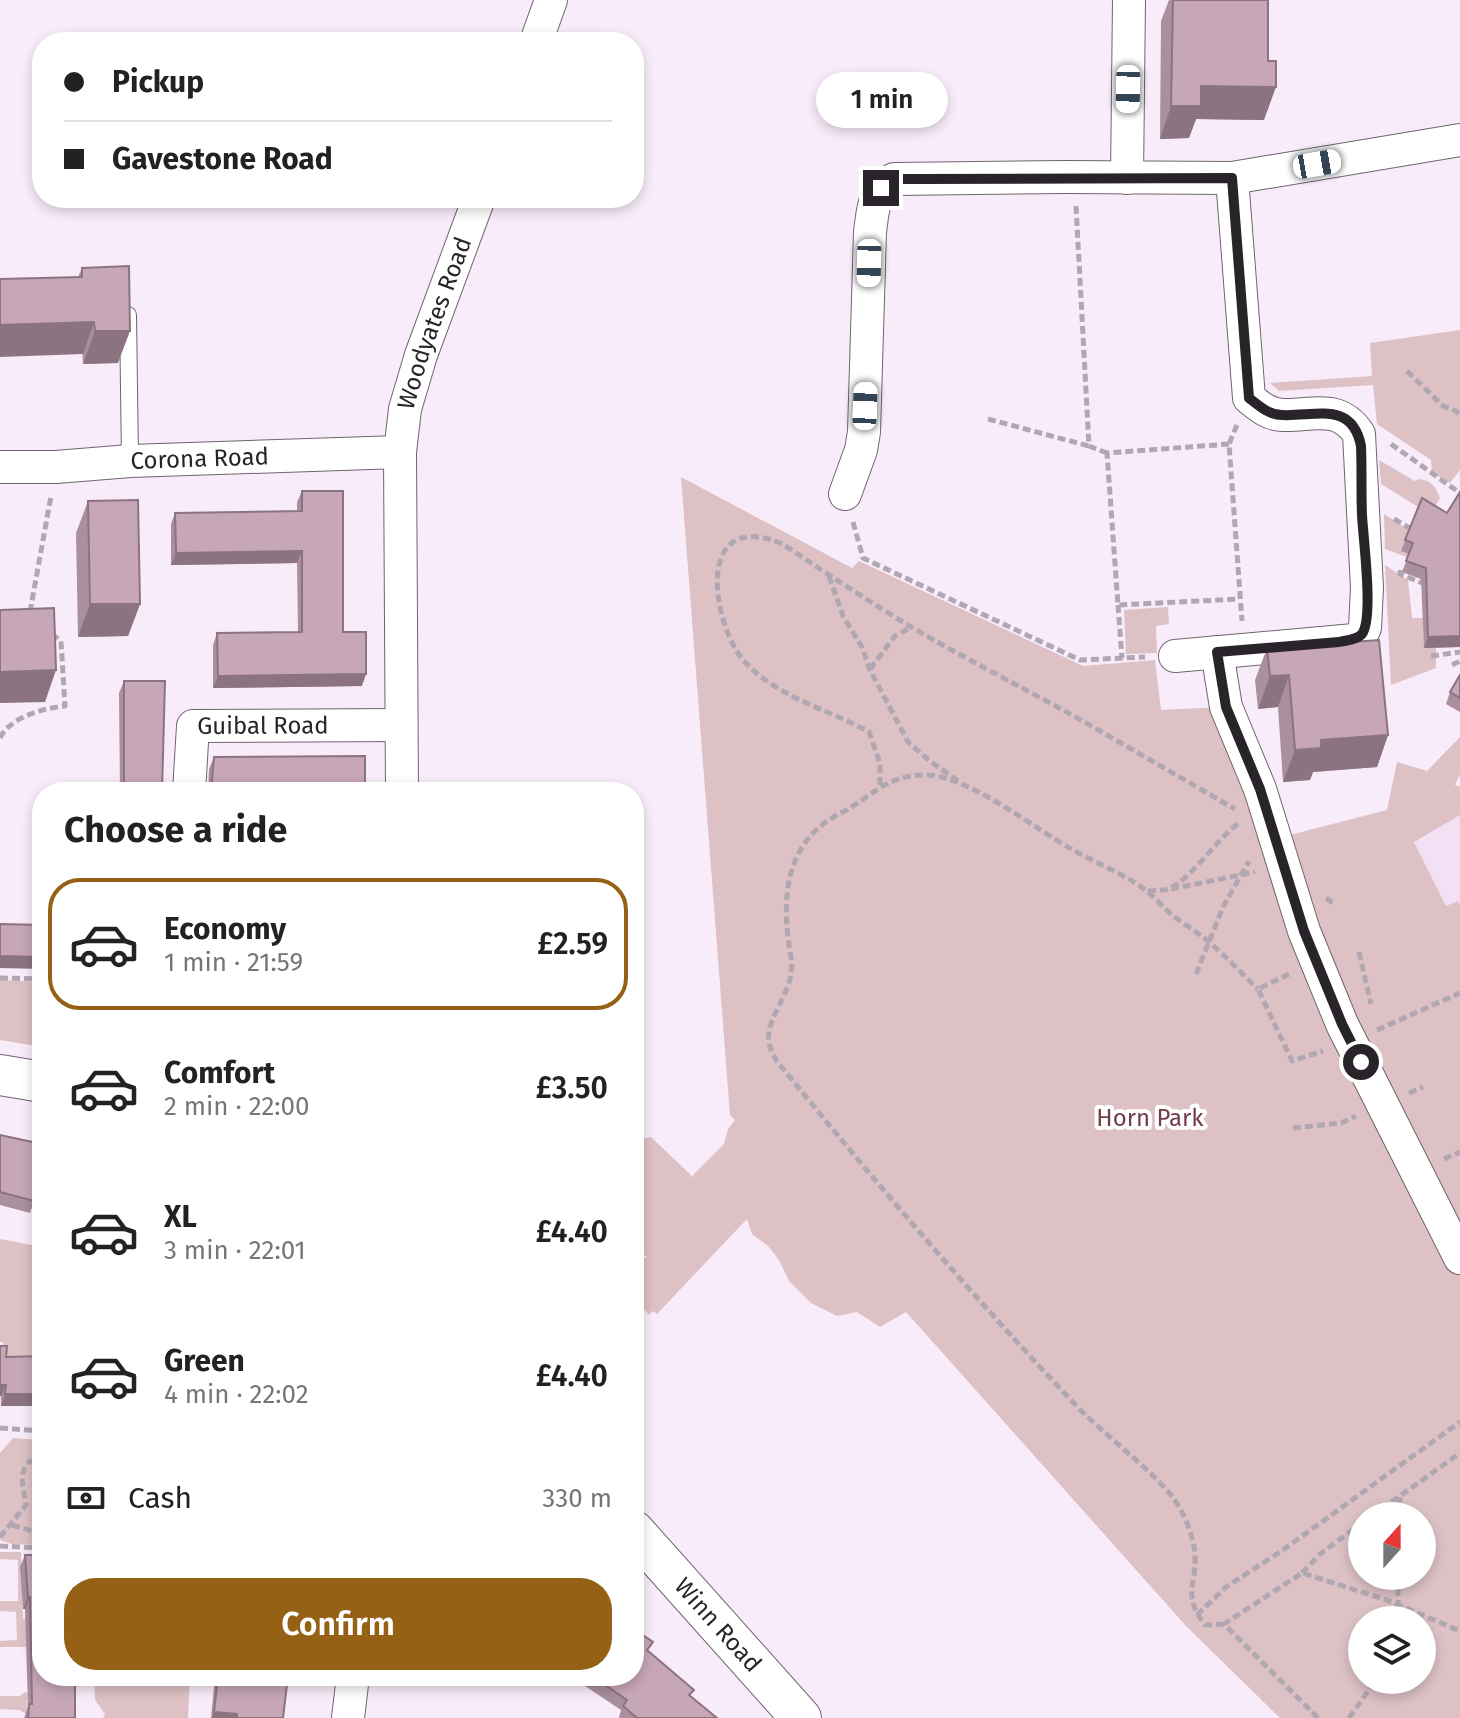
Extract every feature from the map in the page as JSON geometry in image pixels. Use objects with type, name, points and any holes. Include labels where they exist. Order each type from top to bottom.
[{"type":"street","points":[[540,32],[551,0]]},
{"type":"street","points":[[1127,178],[1129,0]]},
{"type":"street","points":[[845,494],[861,450],[864,432],[870,232],[874,201],[881,188],[894,179],[1232,178],[1460,140]]},
{"type":"street","points":[[1175,656],[1354,640],[1365,628],[1367,588],[1359,434],[1337,416],[1317,412],[1280,416],[1263,409],[1249,398],[1232,178]]},
{"type":"street","name":"Woodyates Road","points":[[400,452],[405,409],[421,355],[475,208]]},
{"type":"street","points":[[400,452],[402,782]]},
{"type":"street","name":"Corona Road","points":[[0,467],[400,452]]},
{"type":"street","points":[[1231,650],[1226,707],[1260,789],[1316,960],[1351,1041],[1460,1258]]},
{"type":"street","name":"Guibal Road","points":[[190,782],[193,726],[401,725]]},
{"type":"street","points":[[0,1075],[32,1080]]},
{"type":"street","name":"Winn Road","points":[[644,1542],[801,1718]]},
{"type":"street","points":[[348,1718],[352,1686]]},
{"type":"lane","points":[[128,296],[130,461]]},
{"type":"path","points":[[1076,194],[1089,446]]},
{"type":"path","points":[[1407,371],[1443,406],[1460,416]]},
{"type":"path","points":[[1231,650],[1239,599],[1229,444],[1241,417]]},
{"type":"path","points":[[988,419],[1107,453],[1229,444]]},
{"type":"path","points":[[1388,442],[1460,493]]},
{"type":"path","points":[[1107,453],[1122,658]]},
{"type":"path","points":[[30,616],[56,467]]},
{"type":"path","points":[[845,494],[863,558],[1080,660],[1175,656]]},
{"type":"path","points":[[1394,519],[1401,507]]},
{"type":"path","points":[[1383,513],[1418,533]]},
{"type":"path","points":[[880,785],[880,763],[869,732],[770,682],[744,662],[728,639],[718,580],[720,559],[727,544],[739,537],[753,535],[778,542],[912,627],[1074,716],[1247,817],[1227,831],[1170,889]]},
{"type":"path","points":[[1400,565],[1400,574],[1425,585],[1437,584]]},
{"type":"path","points":[[829,575],[843,616],[862,647],[870,670],[908,742],[967,787],[1147,891],[1210,943],[1258,989],[1292,1061],[1351,1041],[1460,993]]},
{"type":"path","points":[[1118,605],[1239,599]]},
{"type":"path","points":[[870,670],[895,636],[912,627]]},
{"type":"path","points":[[0,738],[4,729],[46,707],[65,706],[61,641],[50,633]]},
{"type":"path","points":[[1431,656],[1460,652]]},
{"type":"path","points":[[1452,665],[1460,661]]},
{"type":"path","points":[[967,787],[928,775],[880,785],[855,806],[827,821],[805,839],[793,864],[785,900],[792,964],[789,989],[773,1021],[768,1041],[776,1060],[887,1196],[1072,1401],[1172,1496],[1187,1524],[1195,1556],[1191,1581],[1192,1607],[1205,1625],[1224,1624],[1302,1573],[1320,1554],[1348,1533]]},
{"type":"path","points":[[1196,974],[1223,907],[1272,826]]},
{"type":"path","points":[[1147,891],[1283,866]]},
{"type":"path","points":[[1359,952],[1371,1004]]},
{"type":"path","points":[[1258,989],[1316,960]]},
{"type":"path","points":[[0,978],[32,979]]},
{"type":"path","points":[[1293,1128],[1341,1123],[1383,1104]]},
{"type":"path","points":[[1197,1615],[1226,1587],[1280,1552],[1460,1422]]},
{"type":"path","points":[[1,1430],[32,1431]]},
{"type":"path","points":[[1392,1502],[1460,1453]]},
{"type":"path","points":[[0,1537],[26,1505],[22,1476],[25,1466],[32,1461]]},
{"type":"path","points":[[1400,1496],[1400,1502]]},
{"type":"path","points":[[12,1525],[32,1531]]},
{"type":"path","points":[[0,1546],[32,1548]]},
{"type":"path","points":[[1302,1573],[1398,1605],[1460,1631]]},
{"type":"path","points":[[1398,1590],[1398,1605]]},
{"type":"path","points":[[1224,1624],[1318,1718]]},
{"type":"path","points":[[1349,1718],[1366,1694]]},
{"type":"shaded area","points":[[1460,815],[1460,936],[1414,842]]},
{"type":"green space","points":[[1460,330],[1460,470],[1450,483],[1432,473],[1431,460],[1377,424],[1373,385],[1279,391],[1270,383],[1372,376],[1370,343]]},
{"type":"green space","points":[[1379,460],[1415,481],[1419,479],[1432,485],[1440,498],[1431,515],[1381,484]]},
{"type":"green space","name":"Horn Park","points":[[681,477],[852,568],[859,561],[1083,666],[1155,660],[1161,710],[1221,707],[1282,837],[1387,810],[1397,762],[1427,771],[1460,737],[1460,774],[1455,785],[1460,787],[1460,815],[1414,842],[1446,906],[1458,901],[1460,905],[1460,1718],[1280,1718],[1186,1626],[906,1312],[880,1327],[857,1312],[837,1316],[811,1303],[789,1281],[768,1246],[752,1234],[747,1219],[657,1314],[653,1311],[649,1315],[644,1309],[644,1258],[647,1257],[644,1255],[644,1138],[651,1137],[694,1178],[693,1175],[724,1144],[728,1129],[735,1120],[730,1115]]},
{"type":"green space","points":[[1384,514],[1413,532],[1437,568],[1385,549]]},
{"type":"green space","points":[[1385,565],[1408,580],[1412,618],[1423,618],[1424,648],[1436,648],[1436,668],[1391,685]]},
{"type":"green space","points":[[1168,607],[1169,624],[1156,626],[1157,653],[1126,654],[1124,610]]},
{"type":"green space","points":[[0,980],[32,982],[32,1045],[0,1040]]},
{"type":"green space","points":[[0,1239],[32,1245],[32,1358],[3,1358],[3,1342],[0,1342]]},
{"type":"green space","points":[[13,1438],[32,1439],[32,1545],[0,1540],[0,1453]]},
{"type":"green space","points":[[0,1552],[21,1552],[23,1619],[32,1619],[32,1647],[0,1647],[0,1641],[17,1640],[16,1612],[0,1611],[0,1601],[18,1601],[18,1560],[0,1559]]},
{"type":"green space","points":[[94,1686],[190,1686],[188,1718],[103,1718],[105,1714],[95,1700]]},
{"type":"green space","points":[[28,1693],[27,1714],[19,1710],[0,1709],[0,1696],[20,1696]]},
{"type":"building","points":[[1173,0],[1268,0],[1268,61],[1276,61],[1276,87],[1201,86],[1201,106],[1171,106]]},
{"type":"building","points":[[129,266],[130,331],[95,331],[94,322],[0,325],[0,279],[82,277],[82,268]]},
{"type":"building","points":[[302,491],[343,491],[343,632],[366,632],[366,674],[218,676],[217,633],[302,632],[302,551],[176,553],[175,513],[302,511]]},
{"type":"building","points":[[1460,492],[1460,636],[1428,637],[1426,568],[1406,561],[1413,543],[1405,540],[1422,498],[1447,513]]},
{"type":"building","points":[[138,500],[140,604],[90,604],[88,501]]},
{"type":"building","points":[[54,608],[56,670],[0,672],[0,610]]},
{"type":"building","points":[[1379,640],[1388,735],[1321,740],[1321,748],[1295,750],[1289,675],[1270,676],[1267,648]]},
{"type":"building","points":[[1460,675],[1460,698],[1450,692]]},
{"type":"building","points":[[124,681],[165,681],[162,782],[124,782]]},
{"type":"building","points":[[365,756],[365,782],[212,782],[214,757]]},
{"type":"building","points":[[0,924],[32,925],[32,957],[0,956]]},
{"type":"building","points":[[0,1135],[32,1142],[32,1200],[0,1192]]},
{"type":"building","points":[[0,1346],[7,1346],[6,1357],[32,1356],[32,1394],[5,1394],[6,1385],[0,1385]]},
{"type":"building","points":[[25,1555],[32,1555],[32,1686],[75,1686],[75,1718],[28,1718],[29,1704],[32,1704]]},
{"type":"building","points":[[644,1636],[653,1642],[647,1650],[694,1690],[689,1695],[717,1718],[637,1718],[623,1706],[627,1700],[607,1686],[644,1686]]},
{"type":"building","points":[[217,1686],[287,1686],[283,1718],[237,1718],[237,1714],[214,1712]]},
{"type":"route","points":[[881,188],[894,179],[1232,178],[1249,398],[1263,409],[1280,416],[1317,412],[1337,416],[1353,426],[1359,434],[1361,446],[1367,588],[1365,628],[1361,635],[1354,640],[1339,642],[1217,652],[1226,707],[1260,789],[1304,931],[1361,1062]]}]
